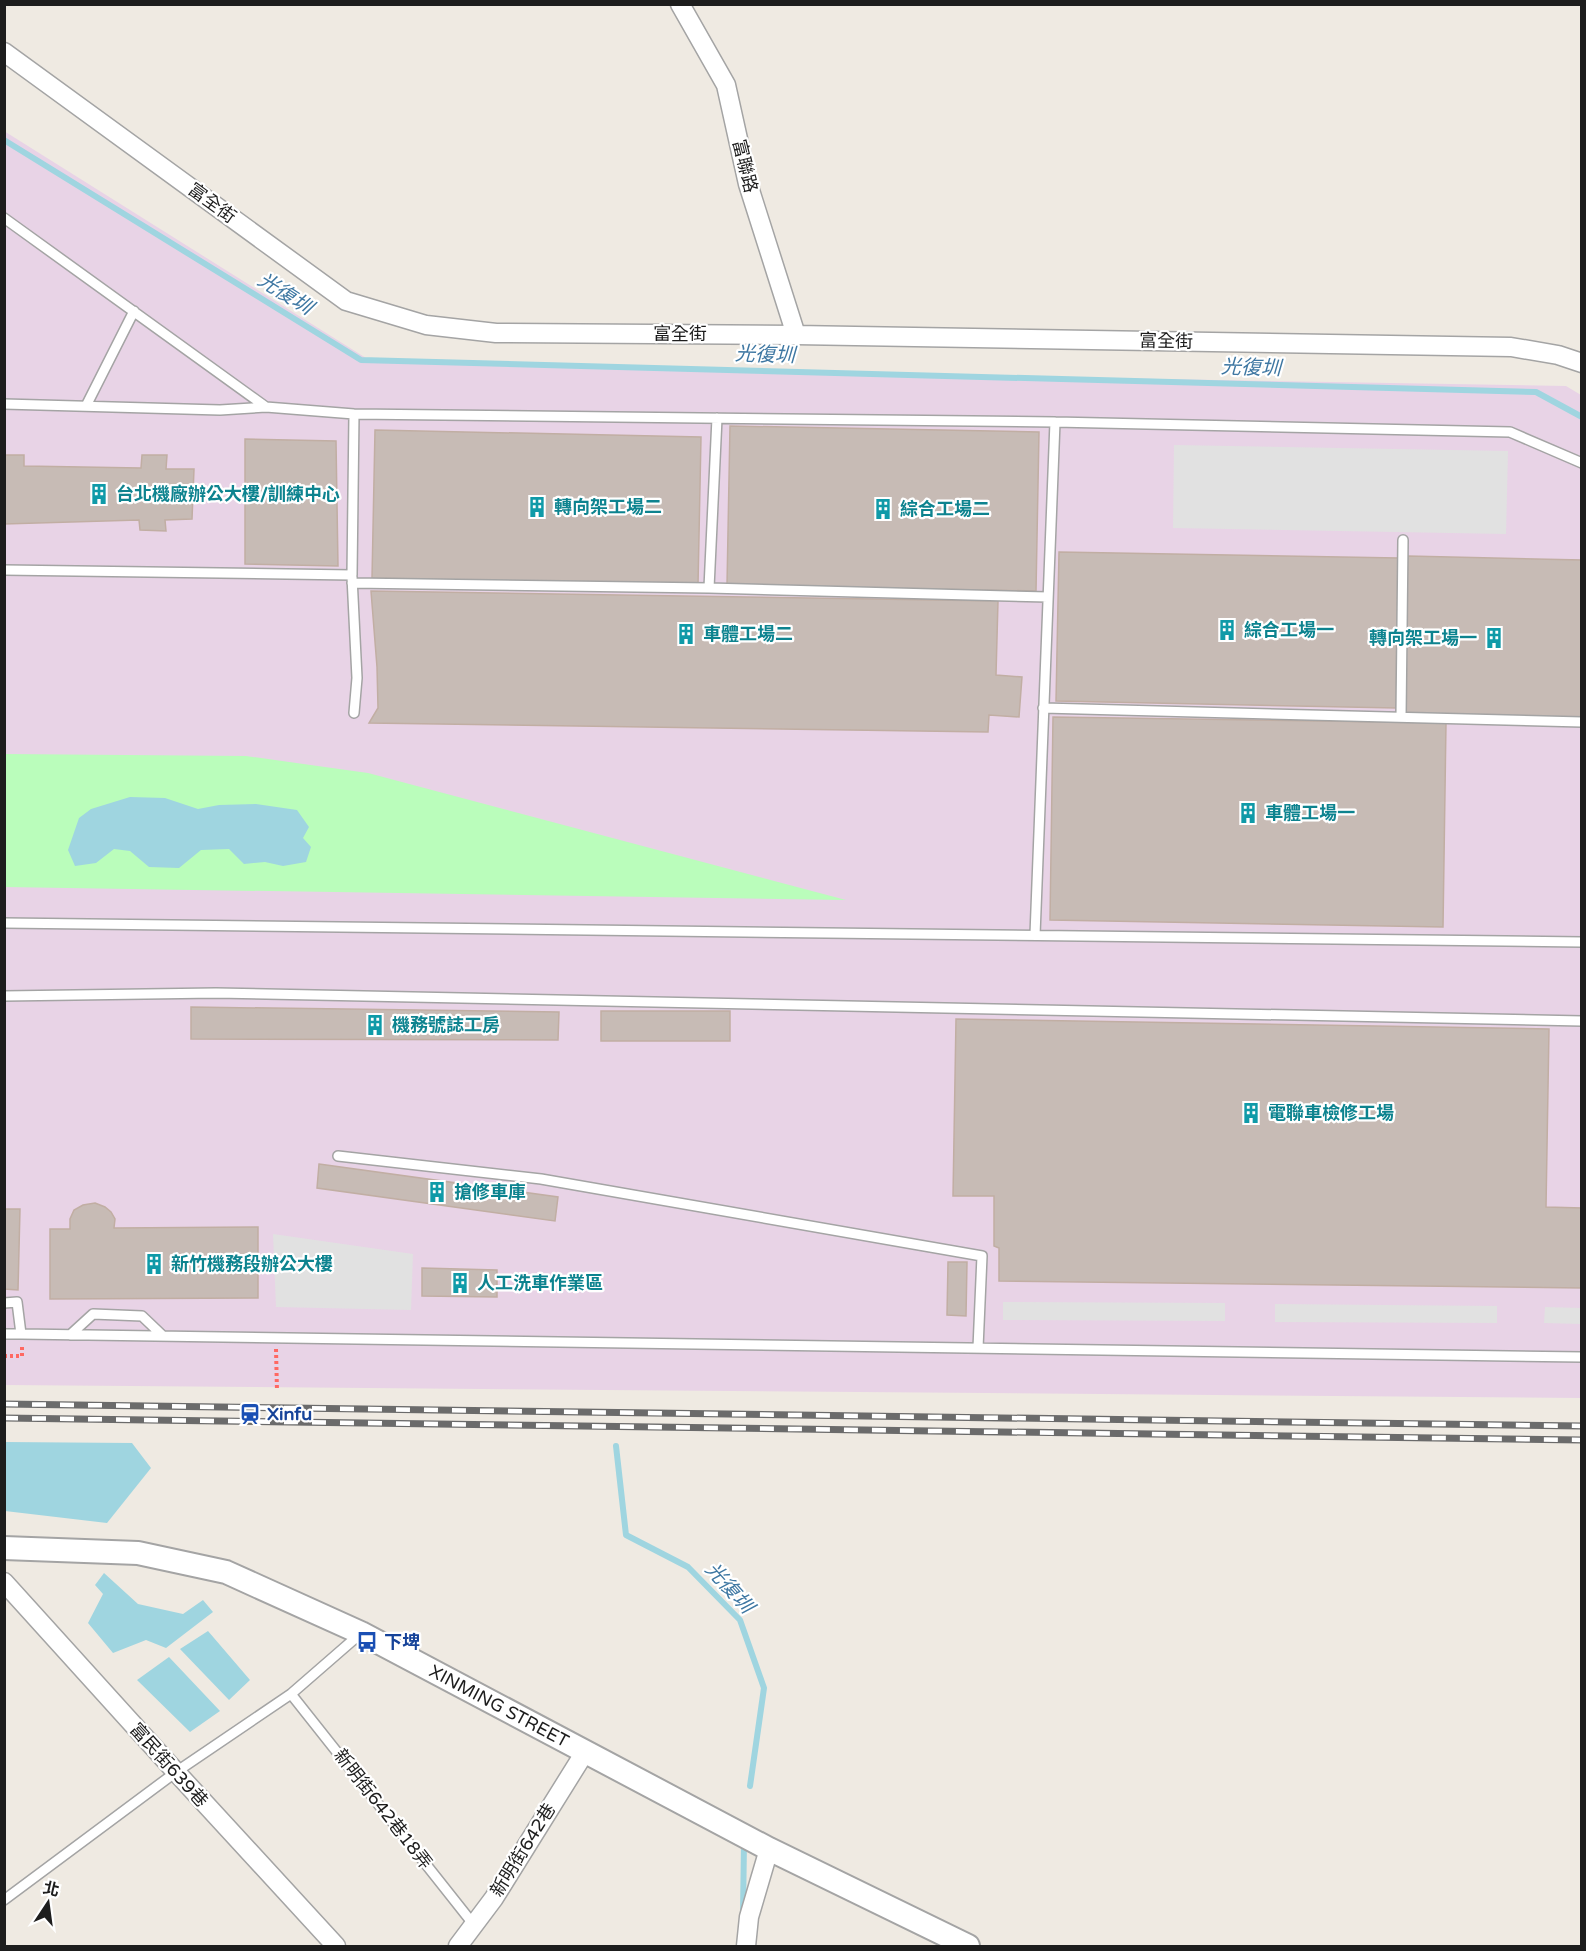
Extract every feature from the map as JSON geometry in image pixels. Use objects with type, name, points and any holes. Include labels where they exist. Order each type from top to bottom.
[{"type":"street","name":"富聯路","points":[[681,4],[726,85],[748,183],[796,335]]},
{"type":"street","name":"富全街","points":[[4,52],[346,301],[426,325],[496,333],[796,335],[1511,347],[1558,355],[1581,363]]},
{"type":"street","name":"XINMING STREET","points":[[4,1548],[138,1553],[226,1572],[361,1633],[769,1849],[968,1947]]},
{"type":"street","name":"富民街639巷","points":[[4,1582],[336,1947]]},
{"type":"street","name":"新明街642巷","points":[[458,1947],[494,1898],[585,1752]]},
{"type":"street","points":[[746,1947],[749,1917],[769,1849]]},
{"type":"lane","points":[[4,218],[266,407]]},
{"type":"lane","points":[[86,406],[134,311]]},
{"type":"lane","points":[[4,404],[220,410],[266,407],[354,414],[1055,422],[1510,432],[1581,463]]},
{"type":"lane","points":[[354,414],[352,579],[357,678],[354,713]]},
{"type":"lane","points":[[709,588],[717,418]]},
{"type":"lane","points":[[1035,936],[1055,422]]},
{"type":"lane","points":[[1401,717],[1403,540]]},
{"type":"lane","points":[[4,570],[1048,597]]},
{"type":"lane","points":[[1043,708],[1581,722]]},
{"type":"lane","points":[[4,923],[1581,942]]},
{"type":"lane","points":[[4,996],[228,993],[1581,1021]]},
{"type":"lane","points":[[338,1156],[541,1179],[982,1256],[978,1348]]},
{"type":"lane","points":[[4,1303],[17,1302],[21,1334]]},
{"type":"lane","points":[[70,1335],[93,1314],[142,1316],[163,1336]]},
{"type":"lane","points":[[4,1334],[1581,1357]]},
{"type":"lane","points":[[4,1900],[176,1772],[291,1694],[361,1633]]},
{"type":"lane","name":"新明街642巷18弄","points":[[291,1694],[474,1924]]},
{"type":"path","points":[[276,1338],[277,1390]]},
{"type":"shaded area","points":[[4,131],[366,358],[814,373],[1566,386],[1581,395],[1581,1398],[5,1385]]},
{"type":"shaded area","points":[[1174,445],[1508,451],[1506,534],[1173,528]]},
{"type":"shaded area","points":[[273,1234],[413,1254],[411,1310],[276,1307]]},
{"type":"shaded area","points":[[1003,1302],[1225,1303],[1225,1321],[1003,1320]]},
{"type":"shaded area","points":[[1275,1304],[1497,1306],[1497,1323],[1275,1322]]},
{"type":"shaded area","points":[[1545,1307],[1581,1308],[1581,1324],[1544,1323]]},
{"type":"green space","points":[[5,754],[246,756],[368,773],[846,900],[5,887]]},
{"type":"water","points":[[130,797],[165,798],[198,809],[219,805],[256,804],[297,810],[309,827],[303,838],[311,847],[306,862],[283,866],[265,862],[244,864],[229,849],[201,850],[179,868],[149,867],[130,851],[114,849],[96,863],[75,866],[68,850],[79,818],[91,809]]},
{"type":"water","points":[[5,1442],[132,1443],[151,1468],[107,1523],[5,1511]]},
{"type":"water","points":[[104,1573],[138,1604],[183,1614],[203,1600],[213,1612],[166,1648],[146,1640],[113,1653],[88,1623],[103,1594],[95,1585]]},
{"type":"water","points":[[208,1631],[250,1680],[229,1700],[180,1649]]},
{"type":"water","points":[[169,1657],[220,1711],[190,1732],[137,1680]]},
{"type":"building","name":"綜合工場二","points":[[730,426],[1039,432],[1036,591],[727,585]]},
{"type":"building","name":"轉向架工場二","points":[[375,430],[701,437],[698,585],[372,578]]},
{"type":"building","points":[[245,439],[336,441],[338,566],[245,564]]},
{"type":"building","name":"台北機廠辦公大樓/訓練中心","points":[[4,455],[24,455],[24,466],[141,468],[142,455],[167,455],[166,469],[194,469],[192,519],[165,520],[166,531],[140,530],[139,520],[4,524]]},
{"type":"building","name":"綜合工場一","points":[[1059,552],[1398,558],[1396,708],[1056,701]]},
{"type":"building","name":"轉向架工場一","points":[[1408,556],[1582,560],[1582,720],[1404,715]]},
{"type":"building","name":"車體工場二","points":[[371,591],[998,601],[996,675],[1022,677],[1019,717],[989,715],[988,732],[369,723],[378,708]]},
{"type":"building","name":"車體工場一","points":[[1053,717],[1446,723],[1443,927],[1050,920]]},
{"type":"building","name":"機務號誌工房","points":[[191,1007],[559,1012],[558,1040],[191,1039]]},
{"type":"building","points":[[601,1011],[730,1011],[730,1041],[601,1041]]},
{"type":"building","name":"電聯車檢修工場","points":[[956,1019],[1549,1029],[1546,1207],[1582,1208],[1582,1288],[999,1281],[999,1248],[994,1246],[994,1196],[953,1196]]},
{"type":"building","name":"搶修車庫","points":[[319,1164],[558,1197],[555,1221],[317,1188]]},
{"type":"building","name":"新竹機務段辦公大樓","points":[[95,1203],[111,1212],[115,1219],[114,1228],[258,1227],[258,1298],[50,1299],[50,1229],[70,1229],[70,1219],[74,1210],[83,1205]]},
{"type":"building","points":[[4,1209],[20,1209],[18,1290],[4,1289]]},
{"type":"building","points":[[948,1262],[967,1262],[966,1316],[947,1315]]},
{"type":"building","name":"人工洗車作業區","points":[[422,1268],[497,1270],[497,1297],[422,1296]]},
{"type":"waterway","name":"光復圳","points":[[4,140],[361,360],[1536,392],[1582,417]]},
{"type":"waterway","name":"光復圳","points":[[616,1446],[626,1535],[688,1567],[740,1620],[764,1688],[750,1786]]},
{"type":"waterway","name":"光復圳","points":[[743,1913],[744,1842]]},
{"type":"railway","points":[[4,1404],[1582,1426]]},
{"type":"railway","points":[[4,1418],[1582,1440]]},
{"type":"place","name":"台北機廠辦公大樓/訓練中心","points":[[99,494]]},
{"type":"place","name":"轉向架工場二","points":[[537,507]]},
{"type":"place","name":"綜合工場二","points":[[883,509]]},
{"type":"place","name":"綜合工場一","points":[[1227,630]]},
{"type":"place","name":"車體工場二","points":[[686,634]]},
{"type":"place","name":"轉向架工場一","points":[[1494,638]]},
{"type":"place","name":"車體工場一","points":[[1248,813]]},
{"type":"place","name":"機務號誌工房","points":[[375,1025]]},
{"type":"place","name":"電聯車檢修工場","points":[[1251,1113]]},
{"type":"place","name":"搶修車庫","points":[[437,1192]]},
{"type":"place","name":"新竹機務段辦公大樓","points":[[154,1264]]},
{"type":"place","name":"人工洗車作業區","points":[[460,1283]]},
{"type":"place","name":"Xinfu","points":[[250,1414]]},
{"type":"place","name":"下埤","points":[[367,1642]]}]
